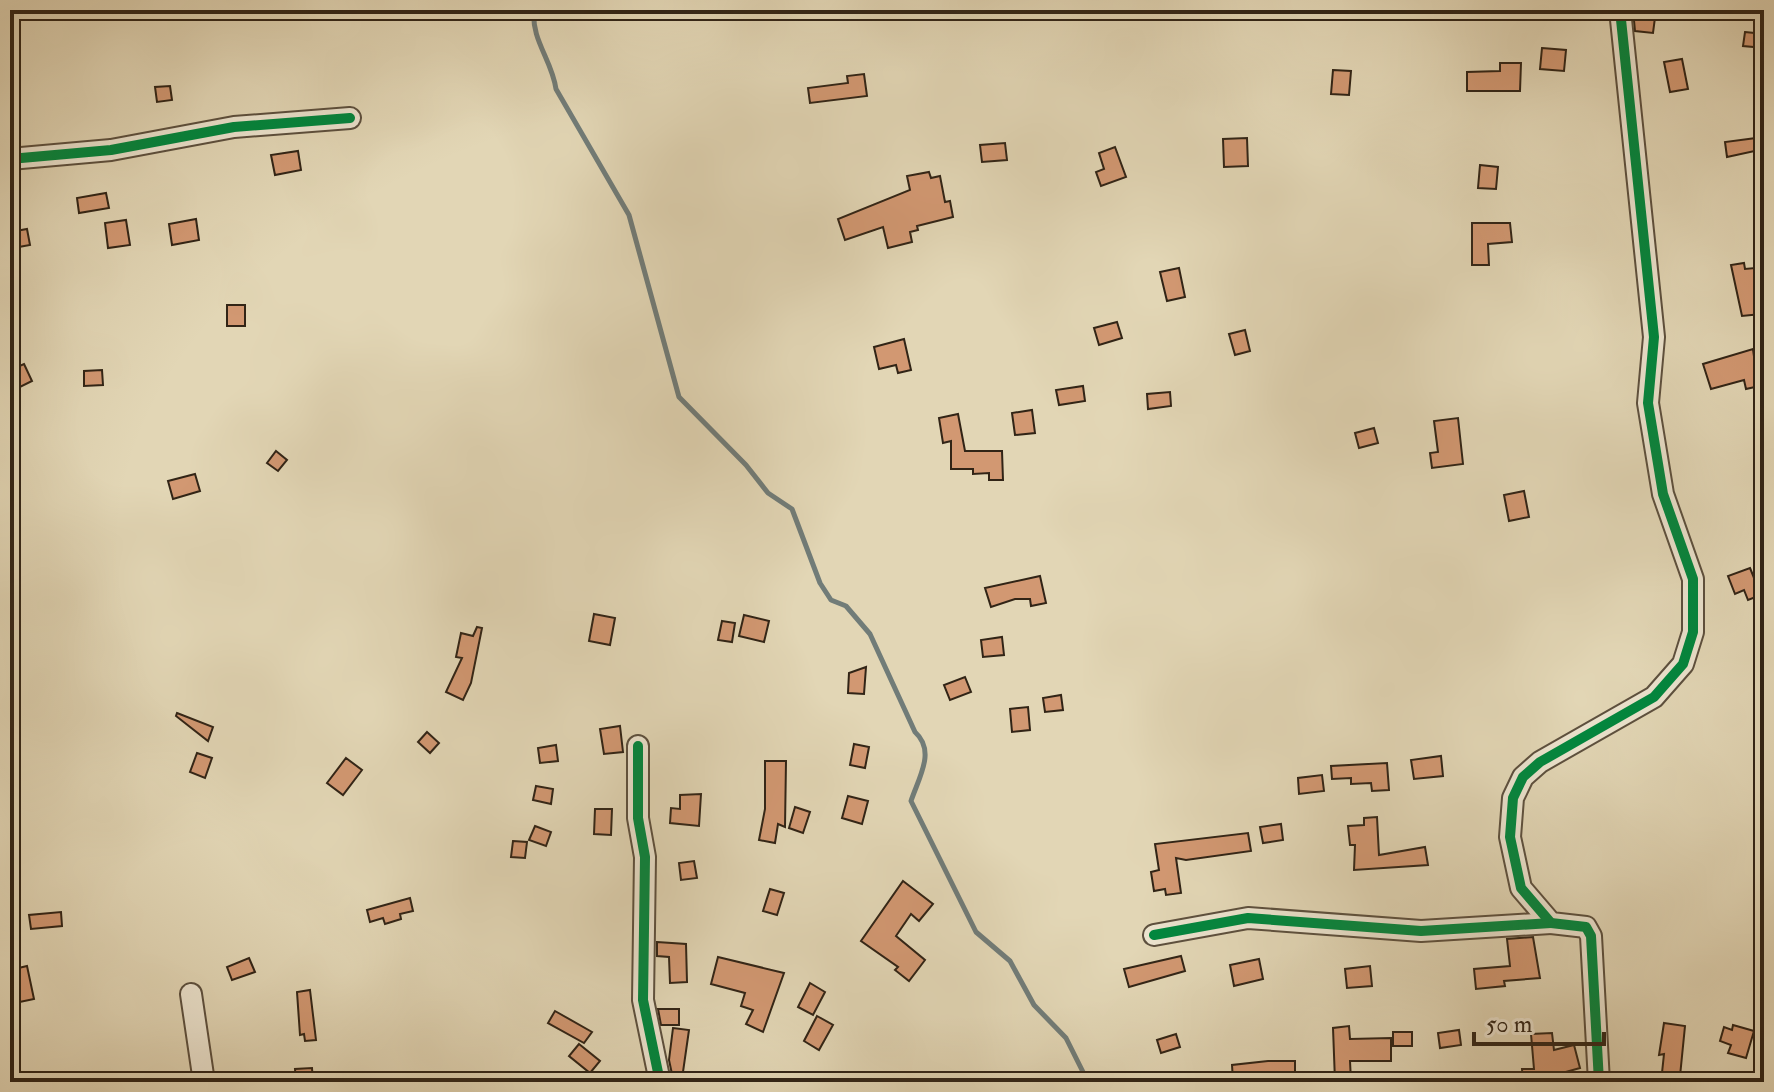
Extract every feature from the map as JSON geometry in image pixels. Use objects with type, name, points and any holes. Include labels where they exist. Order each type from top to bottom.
[{"type":"street","points":[[1551,923],[1521,888],[1510,837],[1513,798],[1523,777],[1540,762],[1654,697],[1683,664],[1693,632],[1693,579],[1663,494],[1648,403],[1654,337],[1620,10]]},
{"type":"street","points":[[10,159],[111,150],[234,127],[350,118]]},
{"type":"street","points":[[638,746],[638,818],[645,857],[643,1000],[660,1082]]},
{"type":"street","points":[[1154,935],[1248,918],[1421,931],[1551,923],[1586,927],[1591,936],[1599,1082]]},
{"type":"street","points":[[191,994],[204,1082]]},
{"type":"building","points":[[1633,10],[1656,10],[1653,33],[1635,31]]},
{"type":"building","points":[[1745,32],[1764,34],[1764,48],[1743,46]]},
{"type":"building","points":[[1542,48],[1566,50],[1564,71],[1540,69]]},
{"type":"building","points":[[1682,59],[1688,89],[1670,92],[1664,62]]},
{"type":"building","points":[[1500,63],[1521,63],[1520,91],[1467,91],[1467,72],[1500,71]]},
{"type":"building","points":[[1333,70],[1351,71],[1349,95],[1331,94]]},
{"type":"building","points":[[864,74],[867,96],[810,103],[808,88],[848,83],[847,76]]},
{"type":"building","points":[[170,86],[172,100],[157,102],[155,87]]},
{"type":"building","points":[[1764,137],[1764,149],[1727,157],[1725,142]]},
{"type":"building","points":[[1247,138],[1248,166],[1224,167],[1223,139]]},
{"type":"building","points":[[1005,143],[1007,160],[982,162],[980,145]]},
{"type":"building","points":[[1115,147],[1126,177],[1101,186],[1096,172],[1104,169],[1099,153]]},
{"type":"building","points":[[298,151],[301,170],[275,175],[271,155]]},
{"type":"building","points":[[1480,165],[1498,167],[1496,189],[1478,188]]},
{"type":"building","points":[[929,172],[931,178],[940,176],[945,202],[950,201],[953,217],[917,226],[918,230],[910,232],[912,242],[888,248],[883,227],[845,240],[838,219],[910,190],[907,176]]},
{"type":"building","points":[[106,193],[109,208],[79,213],[77,198]]},
{"type":"building","points":[[196,219],[199,240],[172,245],[169,224]]},
{"type":"building","points":[[126,220],[130,245],[108,248],[105,223]]},
{"type":"building","points":[[1472,223],[1510,223],[1512,242],[1488,244],[1489,265],[1472,265]]},
{"type":"building","points":[[27,229],[30,245],[13,248],[10,232]]},
{"type":"building","points":[[1744,263],[1745,269],[1755,268],[1761,314],[1742,316],[1731,265]]},
{"type":"building","points":[[1179,268],[1185,297],[1167,301],[1160,272]]},
{"type":"building","points":[[227,305],[245,305],[245,326],[227,326]]},
{"type":"building","points":[[1117,322],[1122,338],[1099,345],[1094,328]]},
{"type":"building","points":[[1245,330],[1250,351],[1235,355],[1229,334]]},
{"type":"building","points":[[904,339],[911,370],[898,373],[896,365],[879,369],[874,347]]},
{"type":"building","points":[[1753,349],[1756,371],[1764,370],[1764,385],[1746,389],[1744,380],[1711,389],[1703,364]]},
{"type":"building","points":[[24,364],[32,381],[18,388],[10,370]]},
{"type":"building","points":[[102,370],[103,385],[84,386],[84,371]]},
{"type":"building","points":[[1083,386],[1085,401],[1059,405],[1056,390]]},
{"type":"building","points":[[1170,392],[1171,406],[1148,409],[1147,394]]},
{"type":"building","points":[[1032,410],[1035,433],[1015,435],[1012,413]]},
{"type":"building","points":[[958,414],[965,451],[1002,451],[1003,480],[989,480],[989,473],[973,474],[973,469],[951,469],[951,441],[943,443],[939,418]]},
{"type":"building","points":[[1458,418],[1463,464],[1432,468],[1430,453],[1438,452],[1434,421]]},
{"type":"building","points":[[1374,428],[1378,443],[1359,448],[1355,433]]},
{"type":"building","points":[[276,451],[287,460],[278,471],[267,463]]},
{"type":"building","points":[[195,474],[200,491],[173,499],[168,481]]},
{"type":"building","points":[[1524,491],[1529,517],[1509,521],[1504,495]]},
{"type":"building","points":[[1750,568],[1761,595],[1748,600],[1744,590],[1735,594],[1728,576]]},
{"type":"building","points":[[1040,576],[1046,603],[1031,606],[1030,599],[1015,599],[991,607],[985,588]]},
{"type":"building","points":[[594,614],[615,618],[610,645],[589,641]]},
{"type":"building","points":[[744,615],[769,621],[764,642],[739,636]]},
{"type":"building","points":[[722,621],[735,623],[732,642],[718,640]]},
{"type":"building","points":[[477,627],[482,628],[471,683],[463,700],[446,692],[462,658],[456,657],[461,633],[473,636]]},
{"type":"building","points":[[1002,637],[1004,655],[983,657],[981,640]]},
{"type":"building","points":[[866,667],[864,694],[848,693],[849,673]]},
{"type":"building","points":[[965,677],[971,692],[950,700],[944,685]]},
{"type":"building","points":[[1061,695],[1063,710],[1045,712],[1043,698]]},
{"type":"building","points":[[1028,707],[1030,730],[1012,732],[1010,709]]},
{"type":"building","points":[[177,713],[213,727],[208,741],[176,716]]},
{"type":"building","points":[[620,726],[623,752],[604,754],[600,729]]},
{"type":"building","points":[[427,732],[439,743],[430,753],[418,742]]},
{"type":"building","points":[[854,744],[869,747],[865,768],[850,765]]},
{"type":"building","points":[[556,745],[558,761],[540,763],[538,748]]},
{"type":"building","points":[[197,753],[212,758],[205,778],[190,772]]},
{"type":"building","points":[[1441,756],[1443,776],[1414,779],[1411,760]]},
{"type":"building","points":[[346,758],[362,770],[343,795],[327,783]]},
{"type":"building","points":[[765,761],[786,761],[785,827],[778,824],[775,843],[759,840],[765,809]]},
{"type":"building","points":[[1387,763],[1389,790],[1372,791],[1371,783],[1351,784],[1351,778],[1332,779],[1331,766]]},
{"type":"building","points":[[1322,775],[1324,791],[1299,794],[1298,778]]},
{"type":"building","points":[[536,786],[553,789],[551,804],[533,800]]},
{"type":"building","points":[[701,794],[699,826],[670,823],[671,808],[680,809],[680,795]]},
{"type":"building","points":[[848,796],[868,801],[862,824],[842,818]]},
{"type":"building","points":[[795,807],[810,812],[803,833],[789,828]]},
{"type":"building","points":[[595,809],[612,809],[611,835],[594,834]]},
{"type":"building","points":[[1377,817],[1379,855],[1425,847],[1428,865],[1354,870],[1355,845],[1350,845],[1348,826],[1364,825],[1364,818]]},
{"type":"building","points":[[1281,824],[1283,840],[1263,843],[1260,827]]},
{"type":"building","points":[[535,826],[551,832],[546,846],[529,840]]},
{"type":"building","points":[[1248,833],[1251,851],[1186,860],[1176,858],[1181,893],[1166,895],[1165,889],[1154,891],[1151,872],[1159,870],[1155,844]]},
{"type":"building","points":[[513,841],[527,842],[525,858],[511,857]]},
{"type":"building","points":[[694,861],[697,878],[681,880],[679,863]]},
{"type":"building","points":[[903,881],[933,904],[919,921],[911,914],[896,936],[925,960],[909,981],[895,970],[898,967],[861,941]]},
{"type":"building","points":[[770,889],[784,893],[777,915],[763,911]]},
{"type":"building","points":[[410,898],[413,911],[400,914],[401,919],[385,924],[383,918],[370,922],[367,910]]},
{"type":"building","points":[[61,912],[62,926],[31,929],[29,915]]},
{"type":"building","points":[[1533,937],[1540,978],[1504,981],[1505,986],[1476,989],[1474,969],[1510,966],[1507,939]]},
{"type":"building","points":[[657,942],[686,944],[687,982],[670,983],[669,957],[657,956]]},
{"type":"building","points":[[1181,956],[1185,971],[1129,987],[1124,969]]},
{"type":"building","points":[[718,957],[784,973],[763,1032],[746,1024],[753,1010],[741,1006],[745,993],[711,984]]},
{"type":"building","points":[[249,958],[255,972],[232,980],[227,967]]},
{"type":"building","points":[[1259,959],[1263,979],[1234,986],[1230,965]]},
{"type":"building","points":[[27,966],[34,999],[10,1004],[10,970]]},
{"type":"building","points":[[1370,966],[1372,986],[1347,988],[1345,969]]},
{"type":"building","points":[[810,983],[825,992],[813,1015],[798,1007]]},
{"type":"building","points":[[310,990],[316,1040],[305,1041],[304,1034],[300,1035],[297,992]]},
{"type":"building","points":[[658,1009],[679,1009],[679,1025],[661,1025]]},
{"type":"building","points":[[555,1011],[592,1032],[584,1043],[548,1023]]},
{"type":"building","points":[[817,1016],[833,1025],[819,1050],[804,1041]]},
{"type":"building","points":[[1664,1023],[1685,1026],[1680,1076],[1662,1073],[1664,1054],[1659,1055]]},
{"type":"building","points":[[1733,1025],[1754,1031],[1746,1058],[1728,1053],[1731,1045],[1720,1041],[1724,1027],[1732,1030]]},
{"type":"building","points":[[1349,1026],[1350,1039],[1391,1038],[1391,1061],[1350,1061],[1351,1081],[1335,1081],[1333,1028]]},
{"type":"building","points":[[673,1028],[689,1030],[683,1072],[672,1074],[669,1060]]},
{"type":"building","points":[[1459,1030],[1461,1045],[1440,1048],[1438,1033]]},
{"type":"building","points":[[1393,1032],[1412,1032],[1412,1046],[1393,1046]]},
{"type":"building","points":[[1552,1033],[1554,1050],[1574,1045],[1580,1068],[1562,1073],[1562,1077],[1553,1077],[1554,1082],[1523,1082],[1522,1069],[1534,1069],[1531,1034]]},
{"type":"building","points":[[1176,1034],[1180,1047],[1161,1053],[1157,1040]]},
{"type":"building","points":[[579,1044],[600,1061],[590,1073],[569,1056]]},
{"type":"building","points":[[1295,1061],[1295,1080],[1233,1081],[1232,1065]]},
{"type":"building","points":[[312,1068],[313,1082],[296,1082],[295,1069]]},
{"type":"waterway","points":[[534,10],[536,31],[556,89],[629,215],[679,397],[746,465],[768,493],[792,509],[820,583],[831,600],[846,606],[870,634],[924,747],[924,765],[911,801],[976,932],[1010,961],[1034,1005],[1066,1038],[1088,1082]]},
{"type":"cycle path","points":[[1599,1082],[1591,936],[1586,927],[1551,923],[1521,888],[1510,837],[1513,798],[1523,777],[1540,762],[1654,697],[1683,664],[1693,632],[1693,579],[1663,494],[1648,403],[1654,337],[1620,10]]},
{"type":"cycle path","points":[[10,159],[111,150],[234,127],[350,118]]},
{"type":"cycle path","points":[[638,746],[638,818],[645,857],[643,1000],[660,1082]]},
{"type":"cycle path","points":[[1154,935],[1248,918],[1421,931],[1551,923]]}]
